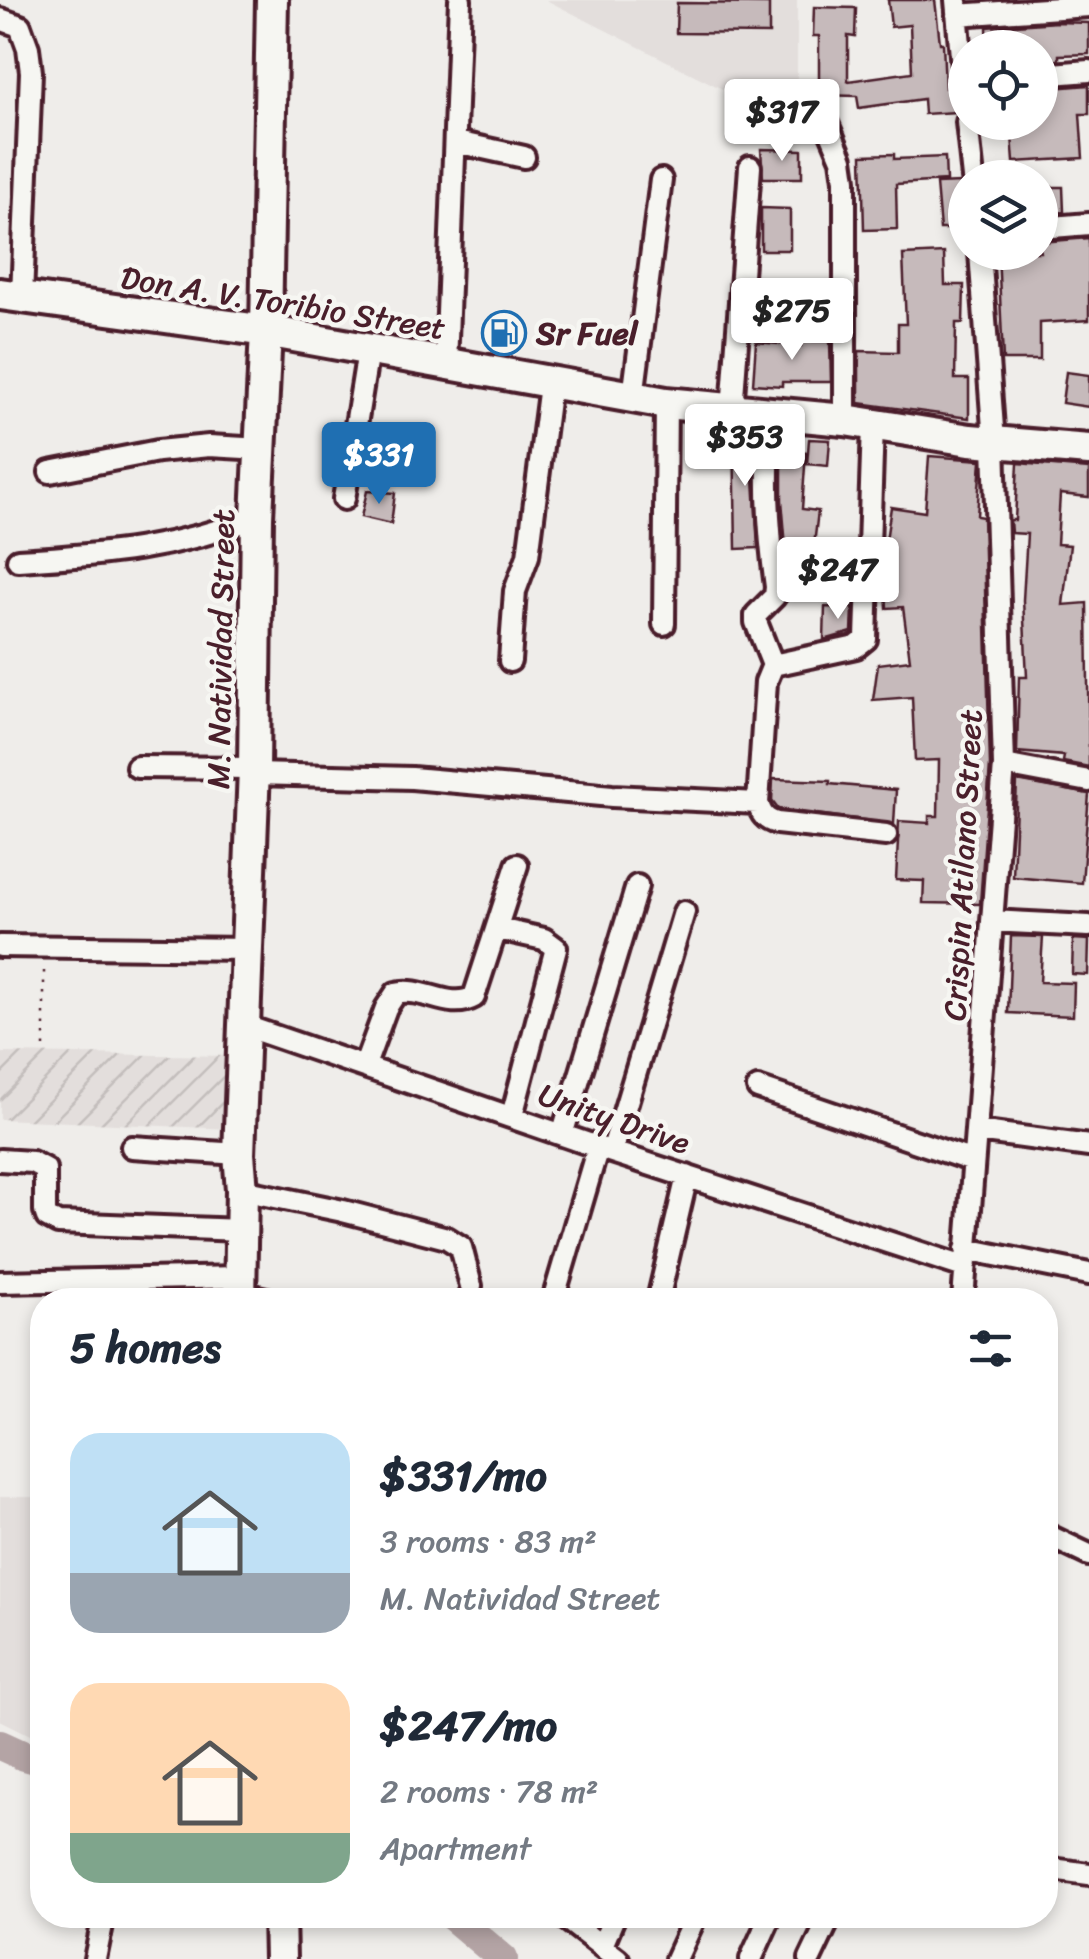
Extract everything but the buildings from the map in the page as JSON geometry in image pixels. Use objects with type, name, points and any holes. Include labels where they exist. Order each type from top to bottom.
[{"type":"street","name":"M. Natividad Street","points":[[247,1288],[239,1154],[254,771],[272,0]]},
{"type":"street","points":[[446,365],[460,0]]},
{"type":"street","points":[[956,8],[1089,6]]},
{"type":"street","points":[[0,19],[20,26],[31,72],[11,295]]},
{"type":"street","points":[[1058,73],[1089,71]]},
{"type":"street","points":[[773,665],[856,647],[866,639],[845,180],[842,159],[821,108]]},
{"type":"street","points":[[456,142],[524,157]]},
{"type":"street","points":[[732,410],[750,167]]},
{"type":"street","points":[[633,398],[661,180]]},
{"type":"street","points":[[1058,227],[1089,224]]},
{"type":"street","name":"Crispin Atilano Street","points":[[964,1288],[1004,765],[994,442],[981,270]]},
{"type":"street","name":"Don A. V. Toribio Street","points":[[11,295],[266,331],[666,403],[1089,450]]},
{"type":"street","points":[[344,498],[368,351]]},
{"type":"street","points":[[510,661],[515,591],[528,556],[550,385]]},
{"type":"street","points":[[664,624],[666,403]]},
{"type":"street","points":[[772,414],[768,510],[776,587],[775,596],[756,615],[773,665],[766,682],[760,812],[776,823],[886,836]]},
{"type":"street","points":[[50,472],[158,451],[209,446],[262,449]]},
{"type":"street","points":[[18,560],[151,549],[257,516]]},
{"type":"street","points":[[1004,765],[1089,781]]},
{"type":"street","points":[[137,768],[412,778],[612,796],[758,803]]},
{"type":"street","points":[[365,1064],[386,1008],[396,994],[422,992],[460,1003],[474,997],[517,866]]},
{"type":"street","points":[[562,1134],[636,886]]},
{"type":"street","points":[[557,1288],[684,912]]},
{"type":"street","points":[[992,921],[1089,926]]},
{"type":"street","points":[[498,929],[544,938],[556,948],[512,1116]]},
{"type":"street","points":[[0,946],[248,949]]},
{"type":"street","name":"Unity Drive","points":[[245,1026],[688,1176],[965,1258],[1089,1274]]},
{"type":"street","points":[[758,1088],[973,1162]]},
{"type":"street","points":[[977,1131],[1089,1146]]},
{"type":"street","points":[[132,1147],[239,1154]]},
{"type":"street","points":[[0,1160],[32,1162],[45,1169],[45,1210],[47,1217],[58,1223],[241,1230]]},
{"type":"street","points":[[661,1288],[688,1176]]},
{"type":"street","points":[[242,1190],[343,1210],[447,1238],[461,1247],[472,1286]]},
{"type":"street","points":[[0,1282],[135,1288]]},
{"type":"street","points":[[1058,1540],[1089,1555]]},
{"type":"street","points":[[1058,1870],[1089,1874]]},
{"type":"street","points":[[95,1959],[101,1928]]},
{"type":"street","points":[[279,1928],[280,1959]]},
{"type":"street","points":[[578,1928],[610,1953]]},
{"type":"street","points":[[610,1953],[613,1928]]},
{"type":"street","points":[[676,1959],[690,1928]]},
{"type":"street","points":[[751,1959],[766,1928]]},
{"type":"street","points":[[810,1959],[824,1928]]},
{"type":"path","points":[[44,945],[44,1047]]},
{"type":"shaded area","points":[[546,0],[797,0],[797,99],[736,96]]},
{"type":"shaded area","points":[[0,1053],[235,1056],[232,1129],[0,1119]]},
{"type":"shaded area","points":[[0,1497],[30,1497],[30,1735],[0,1720]]},
{"type":"waterway","points":[[0,1745],[30,1758]]},
{"type":"waterway","points":[[466,1928],[503,1959]]},
{"type":"place","name":"Sr Fuel","points":[[504,333]]}]
